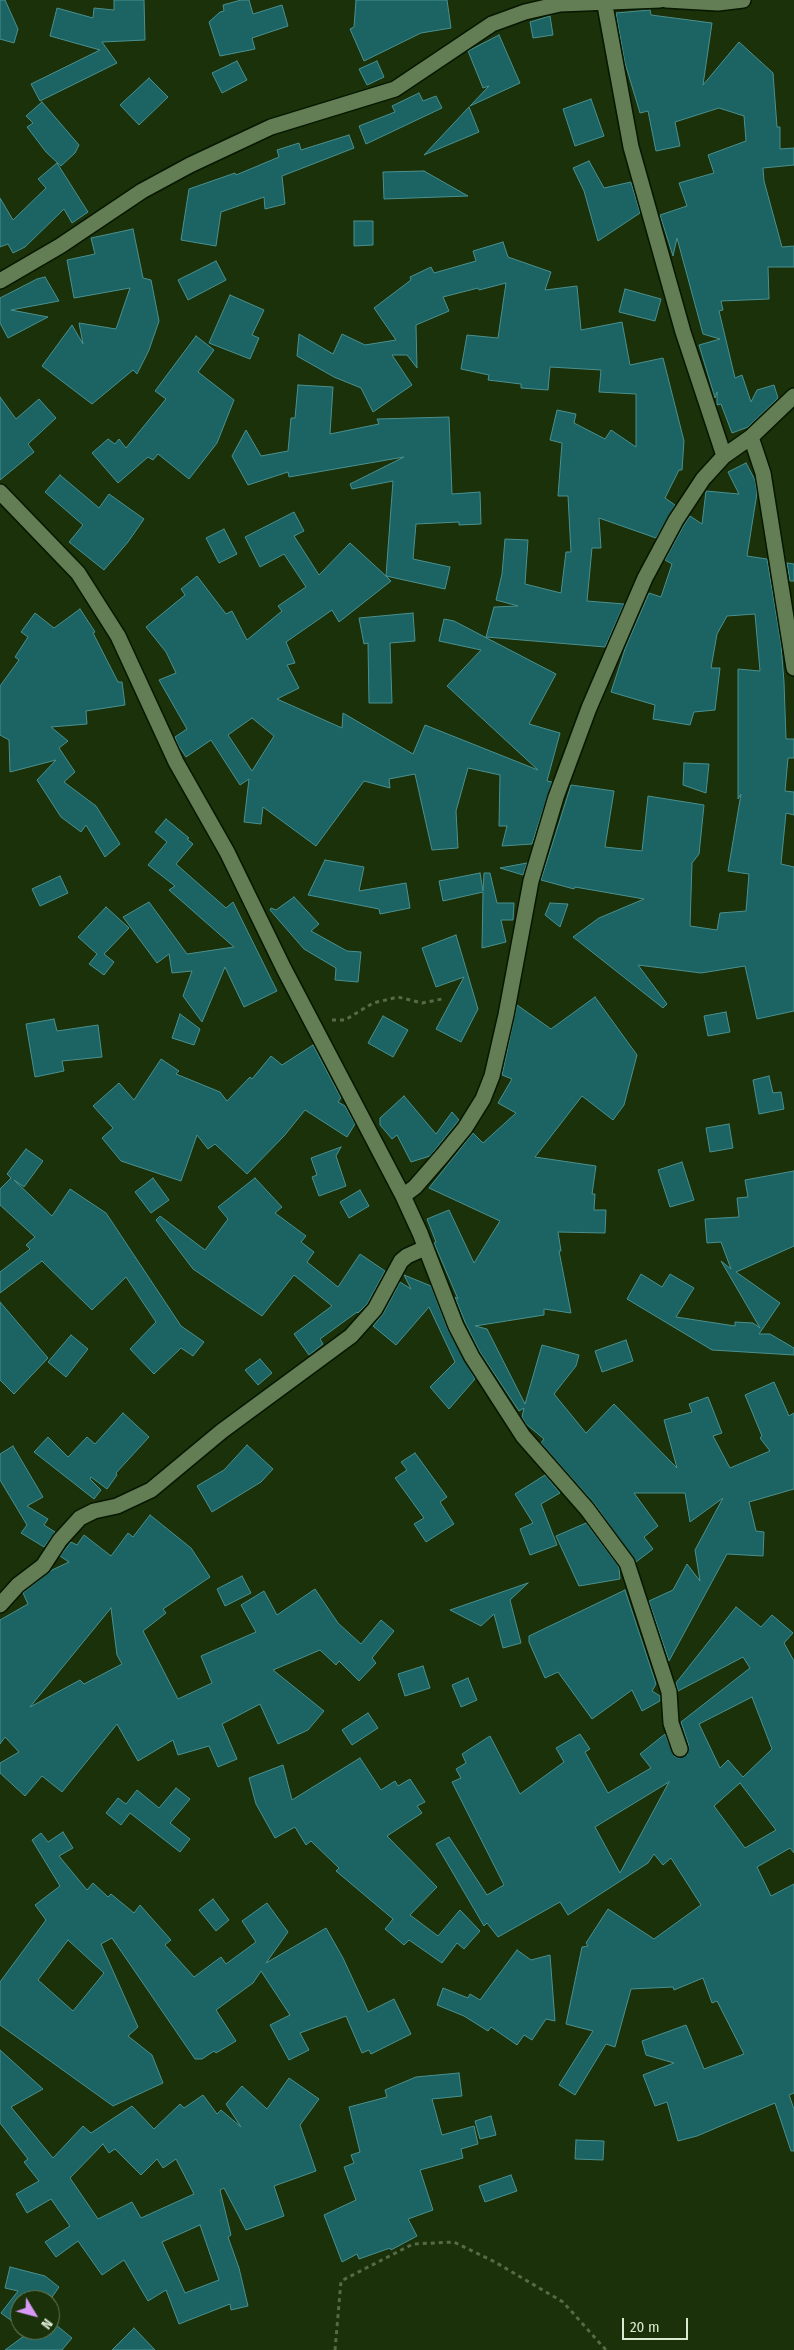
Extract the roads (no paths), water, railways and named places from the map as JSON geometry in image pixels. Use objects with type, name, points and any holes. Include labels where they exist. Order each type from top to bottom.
[{"type":"street","points":[[0,281],[53,250],[142,191],[190,165],[271,127],[395,89],[492,24],[525,12],[560,4],[660,0]]},
{"type":"street","points":[[666,0],[718,3],[743,0]]},
{"type":"street","points":[[604,1],[631,147],[683,332],[724,456]]},
{"type":"street","points":[[402,1196],[415,1186],[466,1128],[483,1099],[492,1076],[506,1015],[531,881],[562,780],[589,708],[645,578],[676,520],[703,479],[724,456],[751,437],[794,396]]},
{"type":"street","points":[[751,437],[763,473],[794,668]]},
{"type":"street","points":[[0,492],[78,573],[118,636],[176,762],[222,844],[402,1196],[456,1326],[493,1392],[524,1436],[587,1509],[628,1563],[669,1692],[671,1723],[680,1750]]},
{"type":"street","points":[[0,1605],[18,1585],[43,1566],[60,1540],[80,1518],[94,1511],[117,1506],[151,1490],[222,1431],[351,1336],[376,1308],[401,1261],[407,1256],[425,1248]]}]
